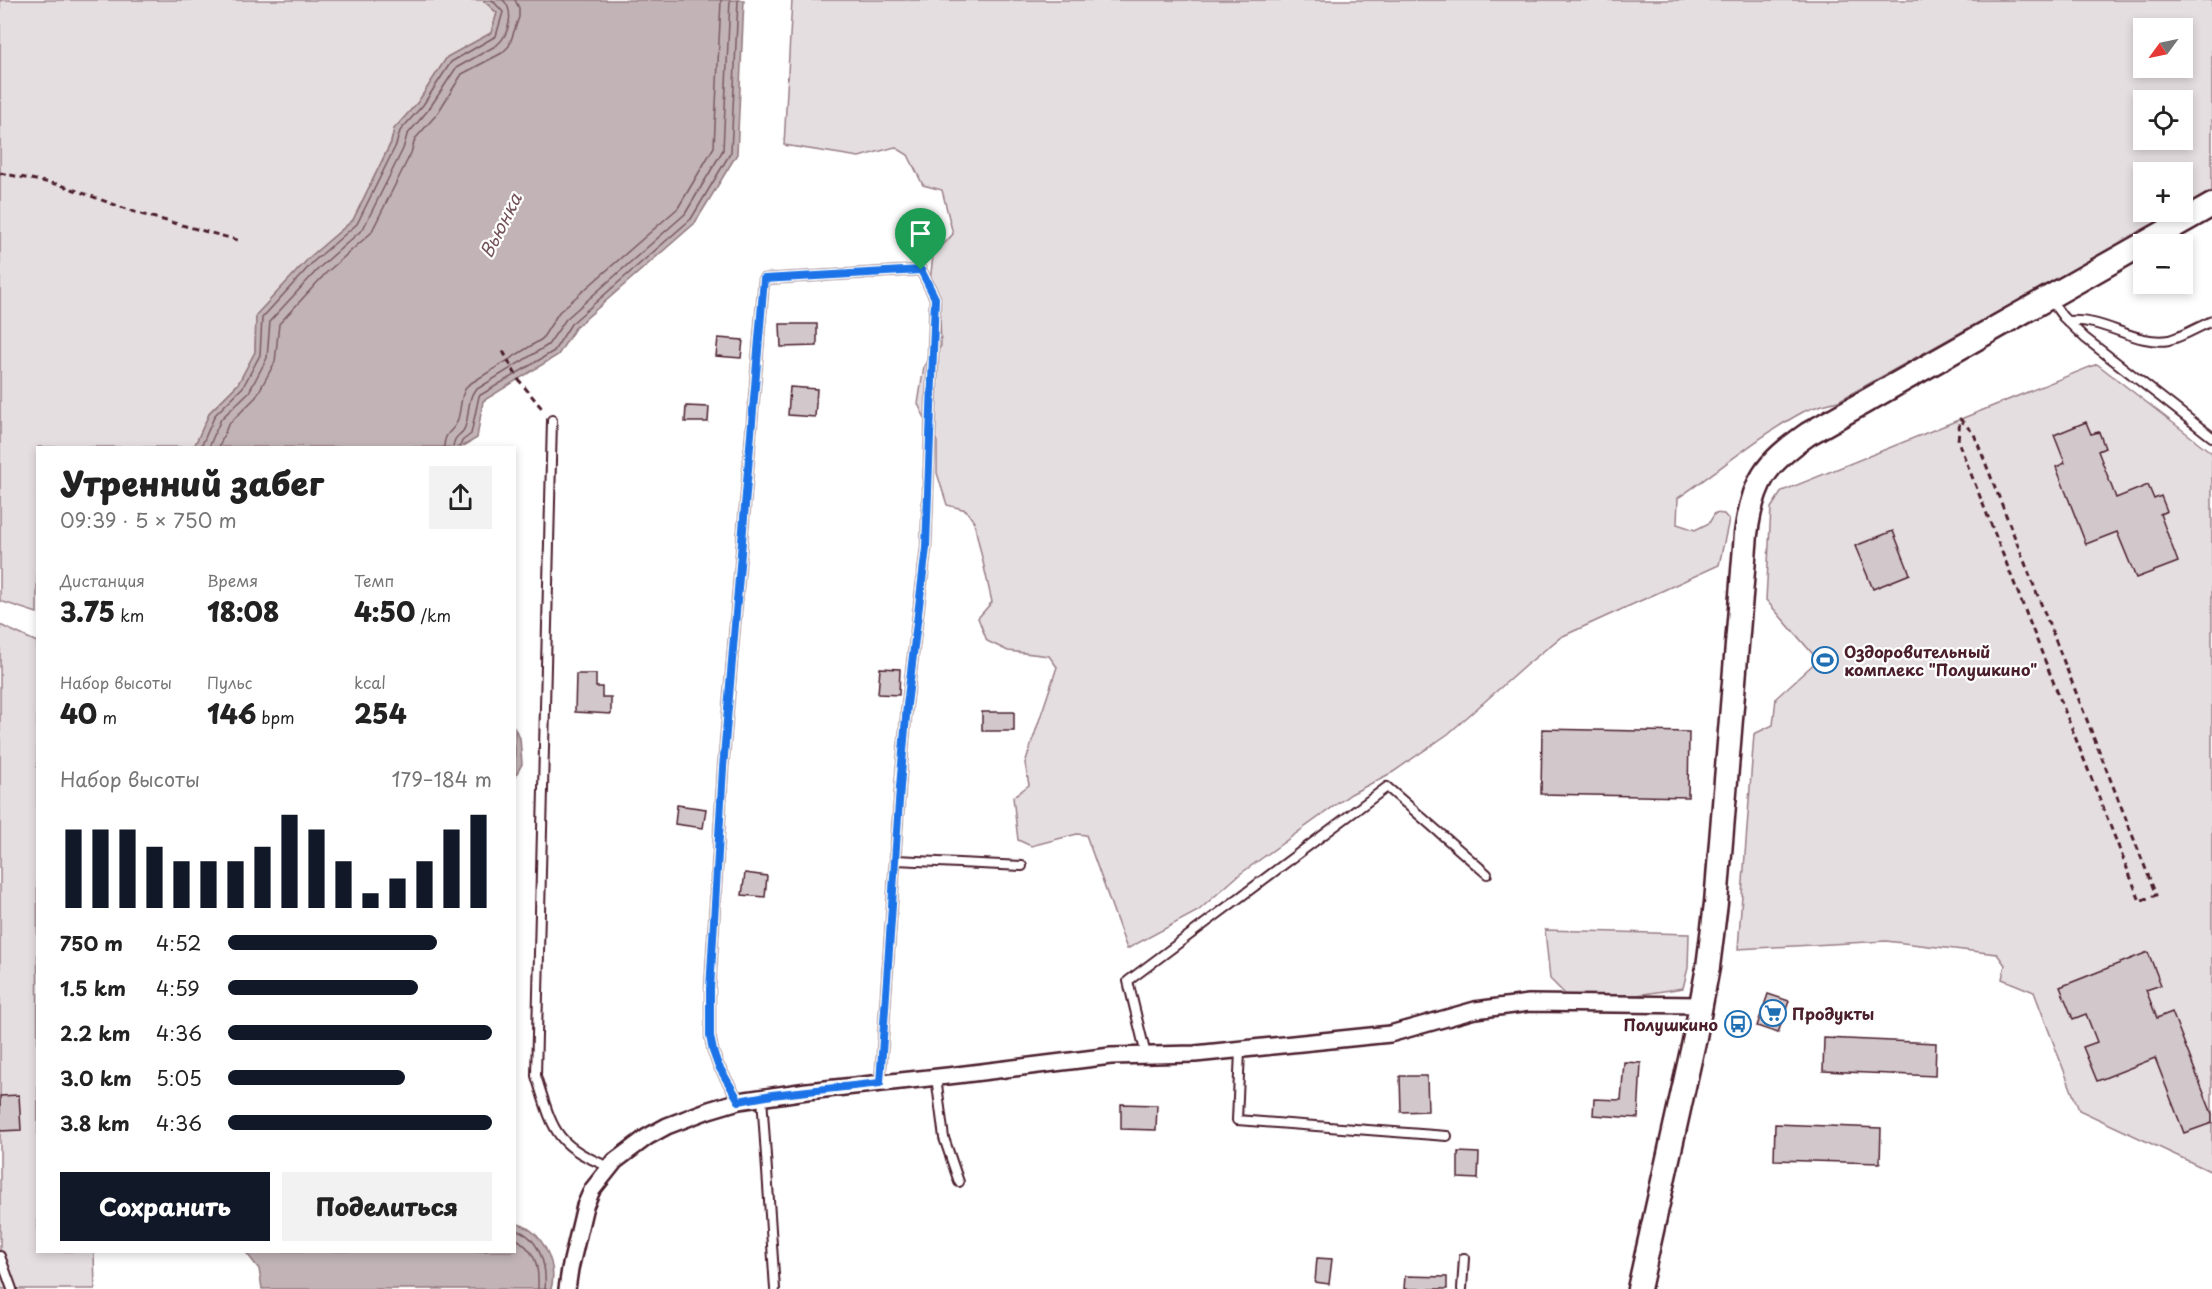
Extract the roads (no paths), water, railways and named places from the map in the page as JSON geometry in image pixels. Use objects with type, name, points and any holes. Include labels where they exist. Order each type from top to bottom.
[{"type":"main road","points":[[1639,1289],[1701,1005],[1716,903],[1746,534],[1751,501],[1760,479],[1774,460],[1808,434],[2212,205]]},
{"type":"street","points":[[567,1289],[585,1206],[592,1190],[610,1167],[629,1149],[667,1126],[739,1101],[1111,1056],[1240,1050],[1390,1034],[1466,1012],[1529,1003],[1701,1005]]},
{"type":"lane","points":[[739,1101],[721,1072],[713,1051],[710,1036],[710,989],[723,768],[764,279],[921,270],[935,298],[926,548],[907,705],[880,1083]]},
{"type":"lane","points":[[2049,297],[2068,321],[2104,354],[2212,437]]},
{"type":"lane","points":[[2068,321],[2091,321],[2160,340],[2178,337],[2212,321]]},
{"type":"lane","points":[[552,420],[536,1076],[551,1122],[562,1139],[584,1157],[610,1167]]},
{"type":"lane","points":[[1146,1055],[1128,981],[1387,787],[1487,874]]},
{"type":"lane","points":[[896,860],[1022,866]]},
{"type":"lane","points":[[1240,1050],[1237,1120],[1447,1136]]},
{"type":"lane","points":[[936,1077],[944,1138],[959,1182]]},
{"type":"lane","points":[[762,1097],[775,1289]]},
{"type":"lane","points":[[0,1256],[12,1289]]},
{"type":"lane","points":[[1462,1289],[1464,1258]]},
{"type":"water","name":"Вьюнка","points":[[483,0],[744,0],[737,154],[695,223],[575,328],[558,355],[483,401],[477,438],[464,446],[194,446],[210,412],[238,384],[255,352],[256,315],[310,257],[353,220],[391,143],[394,129],[418,102],[447,57],[491,33],[497,13]]},
{"type":"water","points":[[516,731],[520,738],[522,764],[516,775]]},
{"type":"water","points":[[516,1223],[533,1232],[546,1249],[553,1279],[551,1289],[262,1289],[259,1269],[247,1253],[516,1253]]},
{"type":"place","name":"Оздоровительный комплекс \"Полушкино\"","points":[[1825,660]]},
{"type":"place","name":"Продукты","points":[[1773,1013]]},
{"type":"place","name":"Полушкино","points":[[1738,1024]]}]
